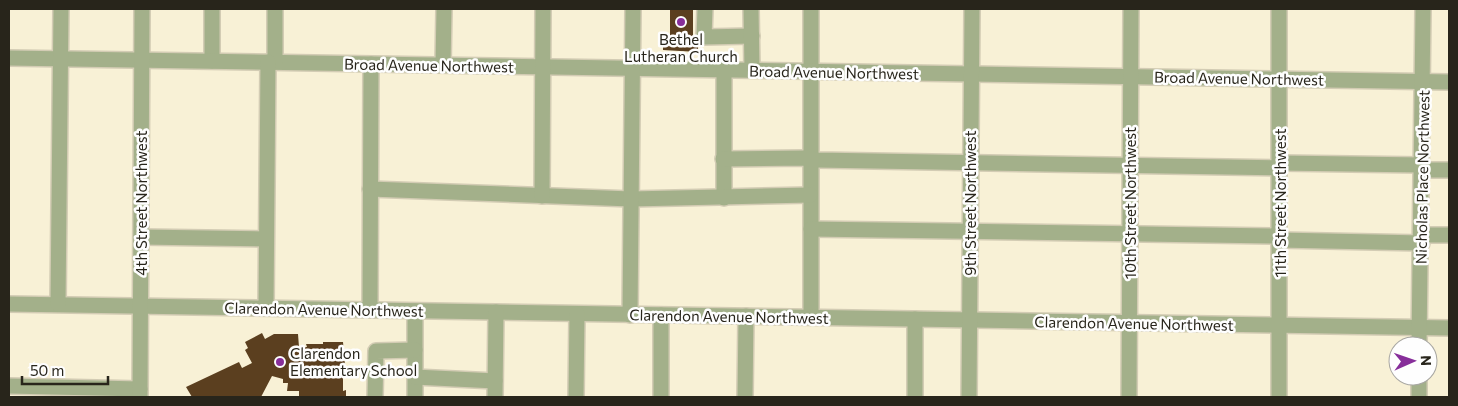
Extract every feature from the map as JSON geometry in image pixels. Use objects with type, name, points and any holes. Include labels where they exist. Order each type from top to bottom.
[{"type":"street","points":[[58,304],[61,9]]},
{"type":"street","name":"4th Street Northwest","points":[[140,393],[142,9]]},
{"type":"street","points":[[212,9],[212,61]]},
{"type":"street","points":[[266,308],[271,62],[276,9]]},
{"type":"street","points":[[443,9],[443,65]]},
{"type":"street","points":[[542,196],[543,9]]},
{"type":"street","points":[[630,315],[633,9]]},
{"type":"street","points":[[705,9],[704,37],[752,36]]},
{"type":"street","points":[[751,9],[752,70]]},
{"type":"street","points":[[810,9],[811,318]]},
{"type":"street","name":"9th Street Northwest","points":[[969,397],[972,9]]},
{"type":"street","name":"10th Street Northwest","points":[[1129,397],[1131,9]]},
{"type":"street","name":"11th Street Northwest","points":[[1279,9],[1279,397]]},
{"type":"street","name":"Nicholas Place Northwest","points":[[1420,336],[1423,9]]},
{"type":"street","name":"Broad Avenue Northwest","points":[[9,58],[1449,82]]},
{"type":"street","points":[[370,310],[372,64]]},
{"type":"street","points":[[724,70],[724,198]]},
{"type":"street","points":[[723,159],[810,159],[970,164],[1422,167],[1449,170]]},
{"type":"street","points":[[370,189],[631,199],[810,195]]},
{"type":"street","points":[[810,229],[1280,238],[1422,239],[1449,235]]},
{"type":"street","points":[[141,237],[266,239]]},
{"type":"street","name":"Clarendon Avenue Northwest","points":[[9,304],[1449,328]]},
{"type":"street","points":[[415,311],[415,397]]},
{"type":"street","points":[[495,397],[496,312]]},
{"type":"street","points":[[576,397],[577,314]]},
{"type":"street","points":[[661,315],[661,397]]},
{"type":"street","points":[[745,397],[746,316]]},
{"type":"street","points":[[915,319],[915,397]]},
{"type":"street","points":[[375,397],[376,351],[415,350]]},
{"type":"street","points":[[415,377],[495,381]]},
{"type":"street","points":[[9,386],[140,393]]},
{"type":"building","name":"Bethel Lutheran Church","points":[[670,9],[693,9],[693,35],[698,35],[698,52],[663,50],[663,39],[670,39]]},
{"type":"building","points":[[262,333],[265,339],[274,334],[298,334],[299,347],[307,347],[306,344],[323,344],[323,342],[343,342],[346,378],[343,378],[343,391],[346,390],[346,397],[299,397],[299,391],[287,391],[288,383],[283,383],[283,379],[272,376],[261,397],[192,397],[186,387],[239,362],[242,368],[252,363],[245,350],[248,348],[245,342]]},
{"type":"place","name":"Bethel Lutheran Church","points":[[681,22]]},
{"type":"place","name":"Clarendon Elementary School","points":[[280,362]]}]
